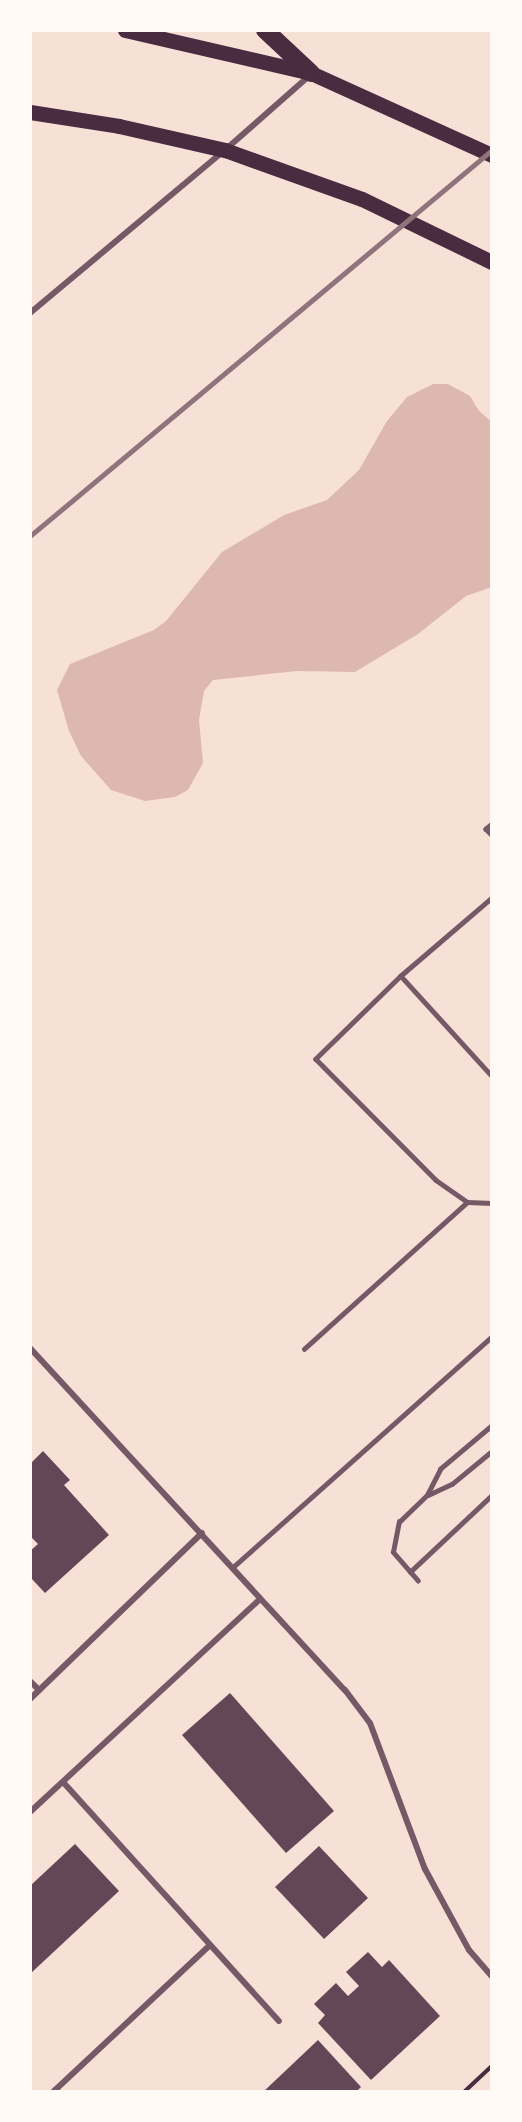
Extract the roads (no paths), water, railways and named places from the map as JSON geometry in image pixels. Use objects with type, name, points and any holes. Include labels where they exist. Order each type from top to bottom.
[{"type":"highway","points":[[265,30],[311,73]]},
{"type":"main road","points":[[124,30],[311,73],[492,155]]},
{"type":"main road","points":[[30,112],[119,126],[225,150],[362,199],[492,262]]},
{"type":"street","points":[[30,313],[225,150],[311,73]]},
{"type":"street","points":[[30,1348],[345,1690],[370,1723],[425,1869],[469,1950],[492,1976]]},
{"type":"street","points":[[30,1699],[202,1533]]},
{"type":"street","points":[[30,1812],[260,1599]]},
{"type":"street","points":[[30,1681],[39,1690]]},
{"type":"street","points":[[63,1782],[279,2021]]},
{"type":"street","points":[[53,2092],[209,1946]]},
{"type":"lane","points":[[492,824],[486,829],[492,835]]},
{"type":"lane","points":[[492,898],[401,976],[316,1059],[436,1180],[467,1202],[492,1203]]},
{"type":"lane","points":[[401,976],[492,1076]]},
{"type":"lane","points":[[304,1349],[467,1202]]},
{"type":"lane","points":[[232,1568],[492,1336]]},
{"type":"lane","points":[[418,1581],[393,1552],[399,1522],[427,1495],[440,1469],[492,1425]]},
{"type":"lane","points":[[427,1495],[452,1484],[492,1451]]},
{"type":"lane","points":[[410,1572],[492,1495]]},
{"type":"railway","points":[[30,536],[492,150]]}]
